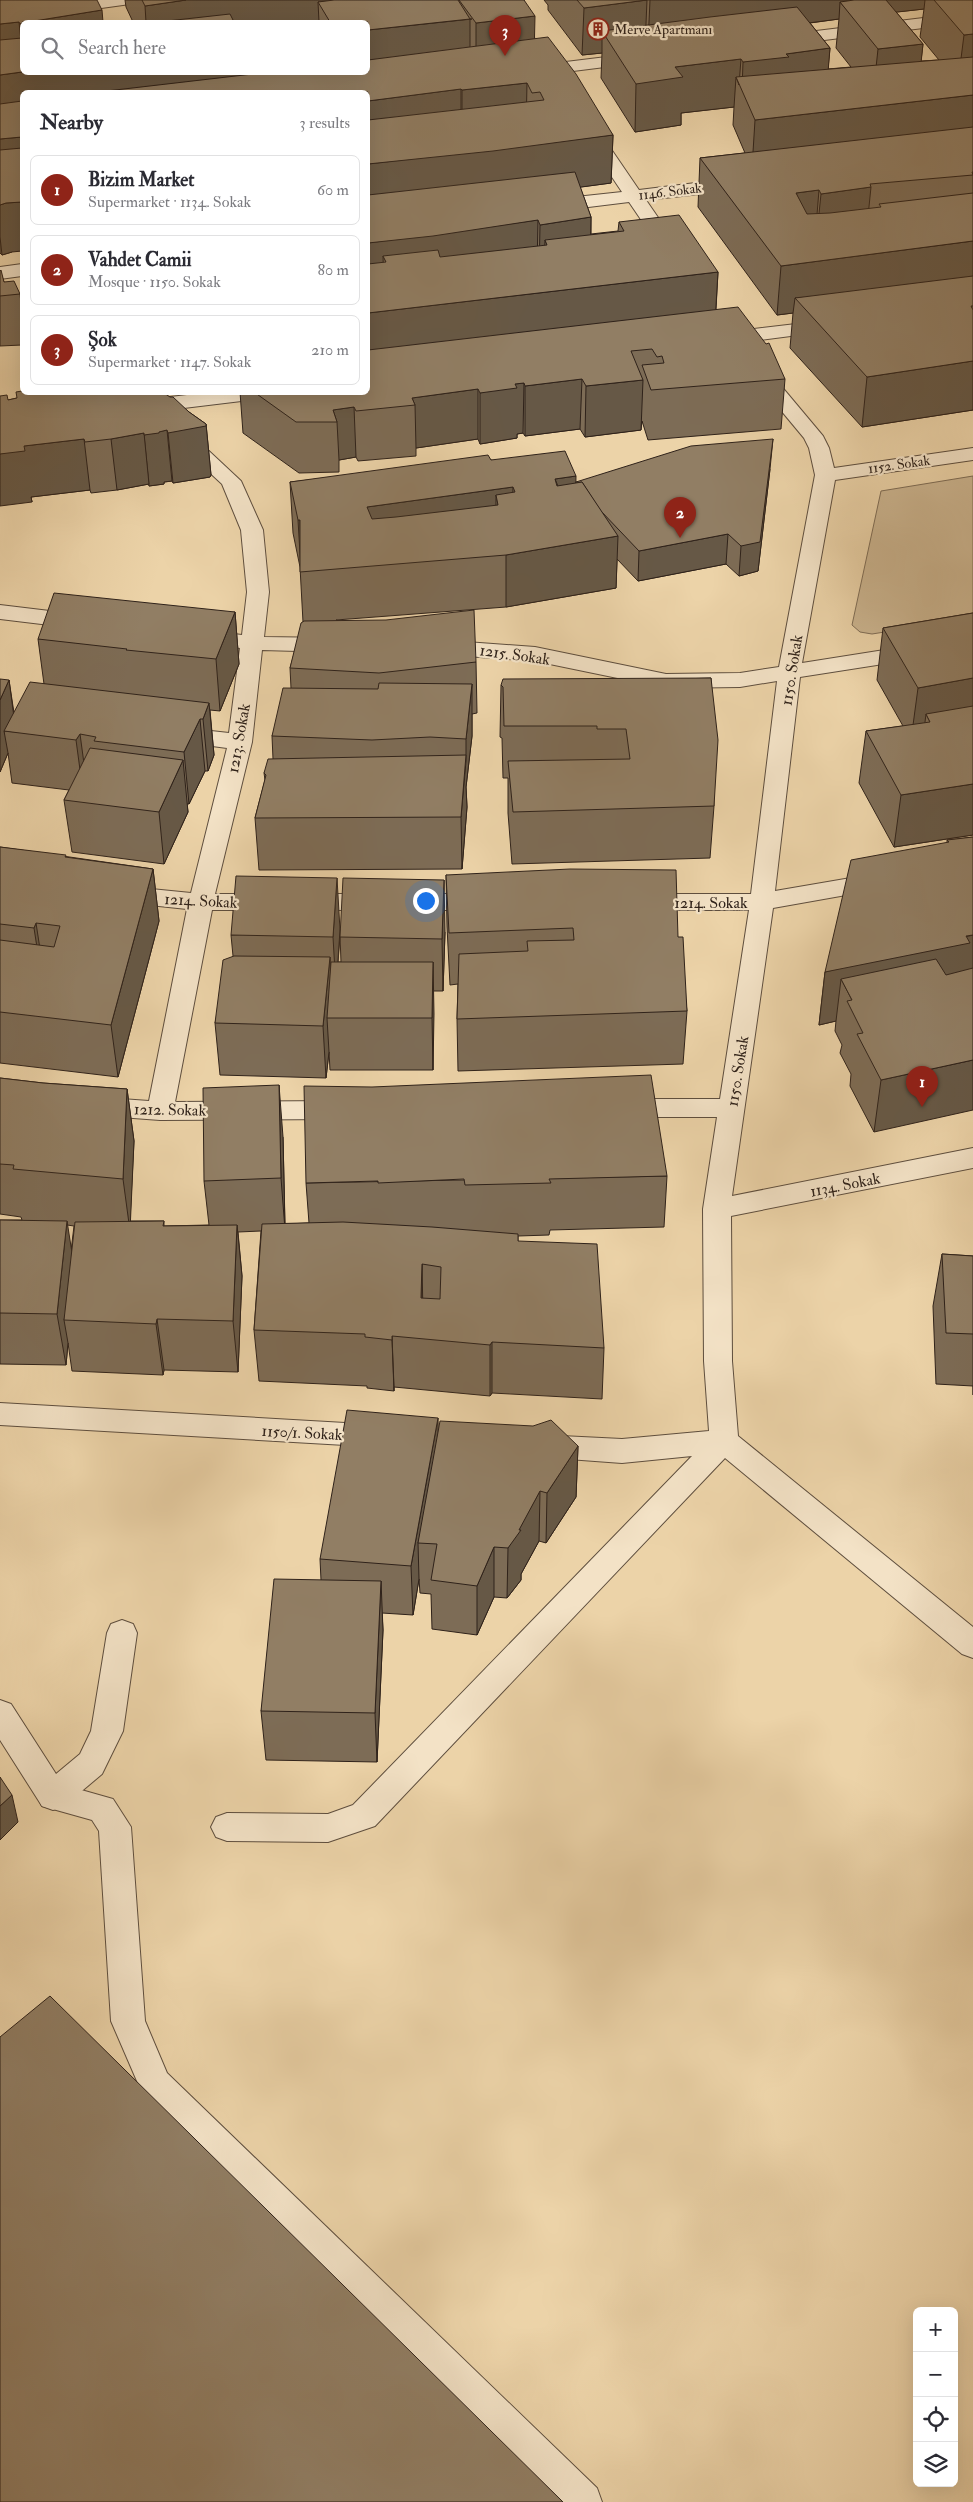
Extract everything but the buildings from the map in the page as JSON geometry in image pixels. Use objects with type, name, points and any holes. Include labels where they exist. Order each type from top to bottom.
[{"type":"street","points":[[0,16],[123,0]]},
{"type":"street","points":[[765,42],[973,17]]},
{"type":"street","points":[[519,73],[542,61],[656,56]]},
{"type":"street","points":[[542,61],[558,85]]},
{"type":"street","points":[[580,116],[682,266]]},
{"type":"street","name":"1146. Sokak","points":[[526,208],[751,182]]},
{"type":"street","points":[[0,273],[20,270]]},
{"type":"street","points":[[701,341],[725,330],[847,324]]},
{"type":"street","name":"1150. Sokak","points":[[724,1441],[718,1361],[717,1209],[762,902],[789,674],[825,475],[819,448],[813,436],[725,330]]},
{"type":"street","name":"1213. Sokak","points":[[124,395],[188,442],[231,480],[252,530],[258,592],[240,742],[201,902],[160,1111]]},
{"type":"street","points":[[109,411],[243,395]]},
{"type":"street","name":"1152. Sokak","points":[[825,475],[973,454]]},
{"type":"street","points":[[0,612],[106,625]]},
{"type":"street","points":[[184,635],[251,643],[357,645]]},
{"type":"street","name":"1215. Sokak","points":[[414,646],[462,647],[535,654],[666,681],[740,680],[789,674],[973,643]]},
{"type":"street","points":[[154,731],[240,742]]},
{"type":"street","name":"1214. Sokak","points":[[615,902],[762,902],[906,876]]},
{"type":"street","name":"1214. Sokak","points":[[98,892],[201,902],[506,902]]},
{"type":"street","name":"1212. Sokak","points":[[66,1104],[160,1111],[367,1110]]},
{"type":"street","points":[[593,1108],[731,1108]]},
{"type":"street","name":"1134. Sokak","points":[[717,1209],[973,1158]]},
{"type":"street","name":"1150/1. Sokak","points":[[0,1414],[405,1438]]},
{"type":"street","points":[[514,1445],[622,1451],[724,1441],[794,1496],[973,1645]]},
{"type":"street","points":[[227,1827],[328,1828],[364,1816],[724,1441]]},
{"type":"street","points":[[52,1796],[91,1764],[107,1731],[122,1633]]},
{"type":"street","points":[[0,1713],[52,1796],[102,1809],[115,1827],[128,2021],[156,2084],[583,2502]]},
{"type":"shaded area","points":[[973,476],[973,618],[872,634],[860,632],[852,625],[881,491]]},
{"type":"place","name":"Merve Apartmanı","points":[[598,29]]},
{"type":"place","name":"Şok","points":[[505,56]]},
{"type":"place","name":"Vahdet Camii","points":[[680,538]]},
{"type":"place","name":"Bizim Market","points":[[922,1107]]}]
